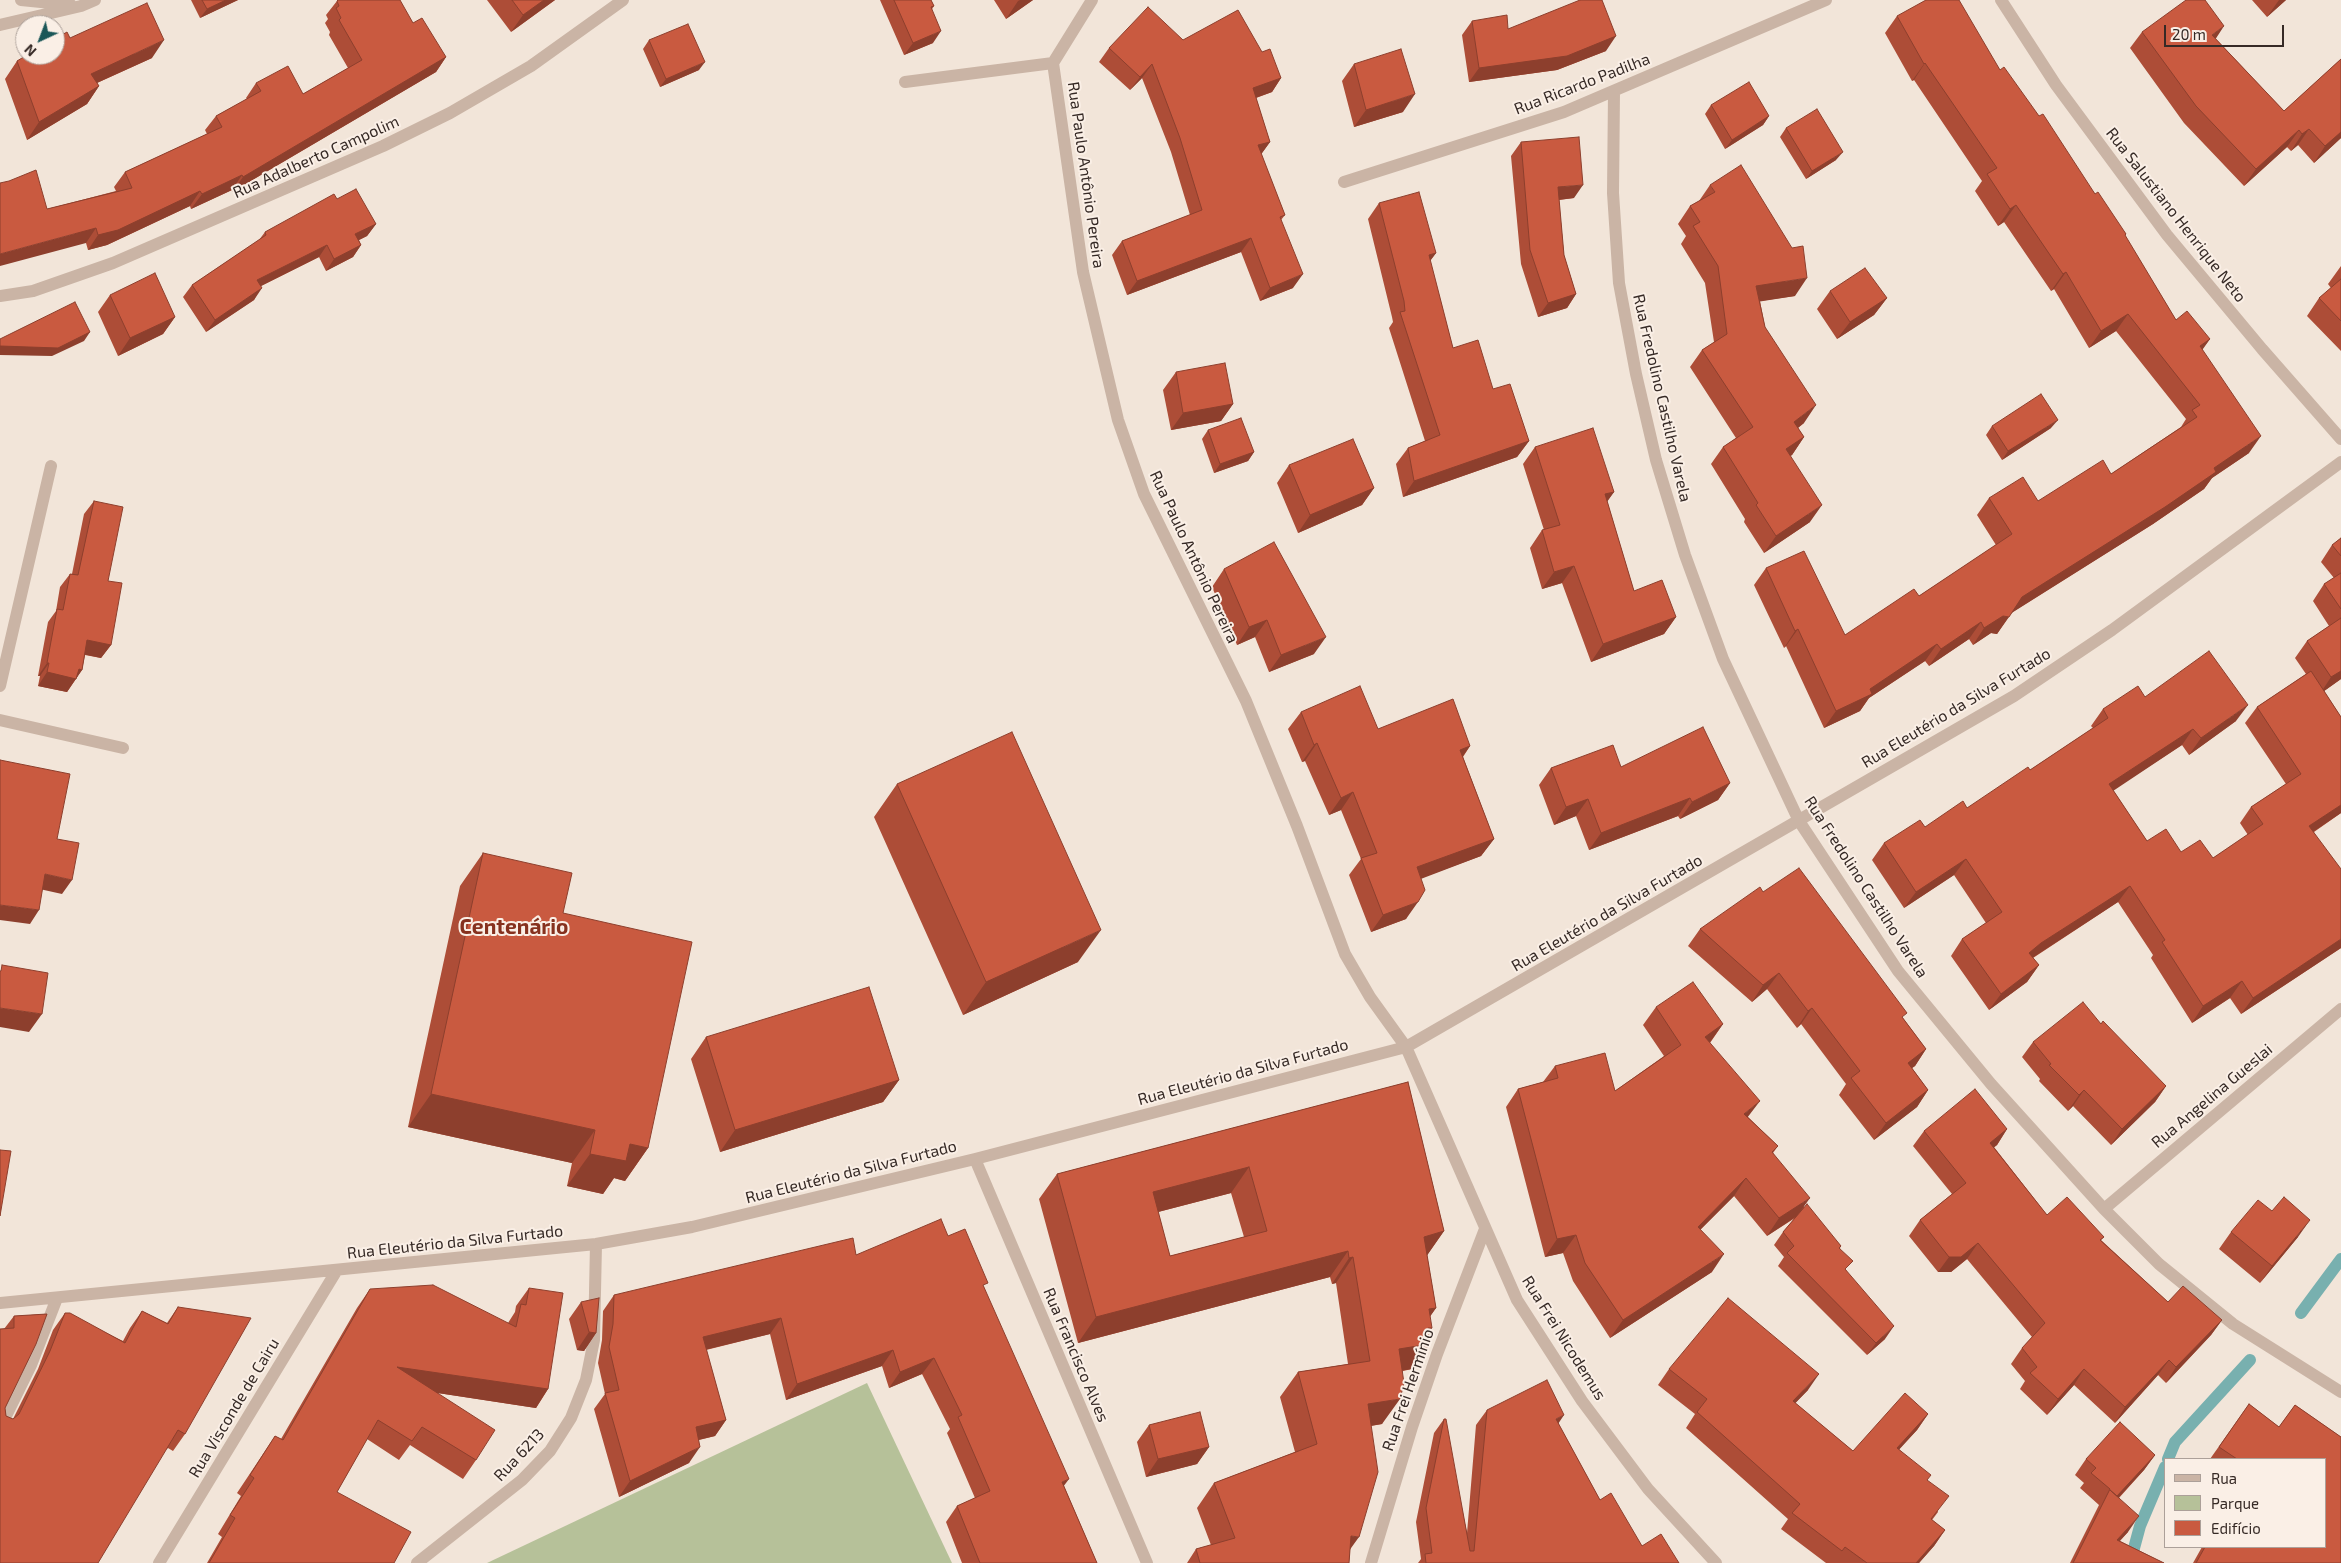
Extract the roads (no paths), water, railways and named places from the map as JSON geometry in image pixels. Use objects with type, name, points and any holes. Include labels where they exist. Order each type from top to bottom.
[{"type":"street","points":[[21,0],[80,6]]},
{"type":"street","points":[[0,25],[80,6],[95,0]]},
{"type":"street","name":"Rua Adalberto Campolim","points":[[0,296],[33,291],[114,263],[383,146],[450,113],[531,66],[623,0]]},
{"type":"street","name":"Rua Paulo Antônio Pereira","points":[[1092,0],[1053,63],[1083,272],[1118,420],[1144,494],[1246,701],[1297,826],[1345,954],[1370,997],[1406,1047]]},
{"type":"street","name":"Rua Ricardo Padilha","points":[[1344,182],[1564,112],[1826,0]]},
{"type":"street","name":"Rua Salustiano Henrique Neto","points":[[2001,0],[2056,85],[2167,235],[2262,349],[2341,439]]},
{"type":"street","points":[[905,82],[1053,63]]},
{"type":"street","name":"Rua Fredolino Castilho Varela","points":[[1614,92],[1612,193],[1619,283],[1636,374],[1656,460],[1685,556],[1722,659],[1799,821],[1898,972],[1991,1084],[2104,1209],[2159,1264],[2233,1324],[2341,1392]]},
{"type":"street","name":"Rua Eleutério da Silva Furtado","points":[[0,1303],[596,1244],[692,1227],[975,1159],[1406,1047],[2014,696],[2112,630],[2341,462]]},
{"type":"street","points":[[0,686],[51,466]]},
{"type":"street","points":[[0,720],[123,748]]},
{"type":"street","name":"Rua Angelina Gueslai","points":[[2104,1209],[2341,1009]]},
{"type":"street","name":"Rua Frei Nicodemus","points":[[1406,1047],[1484,1229],[1517,1300],[1582,1401],[1648,1489],[1716,1563]]},
{"type":"street","name":"Rua Francisco Alves","points":[[975,1159],[1147,1563]]},
{"type":"street","name":"Rua Frei Hermínio","points":[[1371,1563],[1412,1427],[1484,1229]]},
{"type":"street","name":"Rua 6213","points":[[417,1563],[522,1480],[550,1451],[571,1418],[586,1380],[594,1340],[596,1244]]},
{"type":"street","name":"Rua Visconde de Cairu","points":[[158,1563],[337,1270]]},
{"type":"street","points":[[0,1428],[31,1365],[57,1298]]},
{"type":"waterway","points":[[2301,1313],[2341,1259]]},
{"type":"waterway","points":[[2168,1458],[2175,1442],[2250,1360]]},
{"type":"waterway","points":[[2130,1563],[2140,1526],[2164,1469]]},
{"type":"district","name":"Centenário","points":[[514,927]]}]
